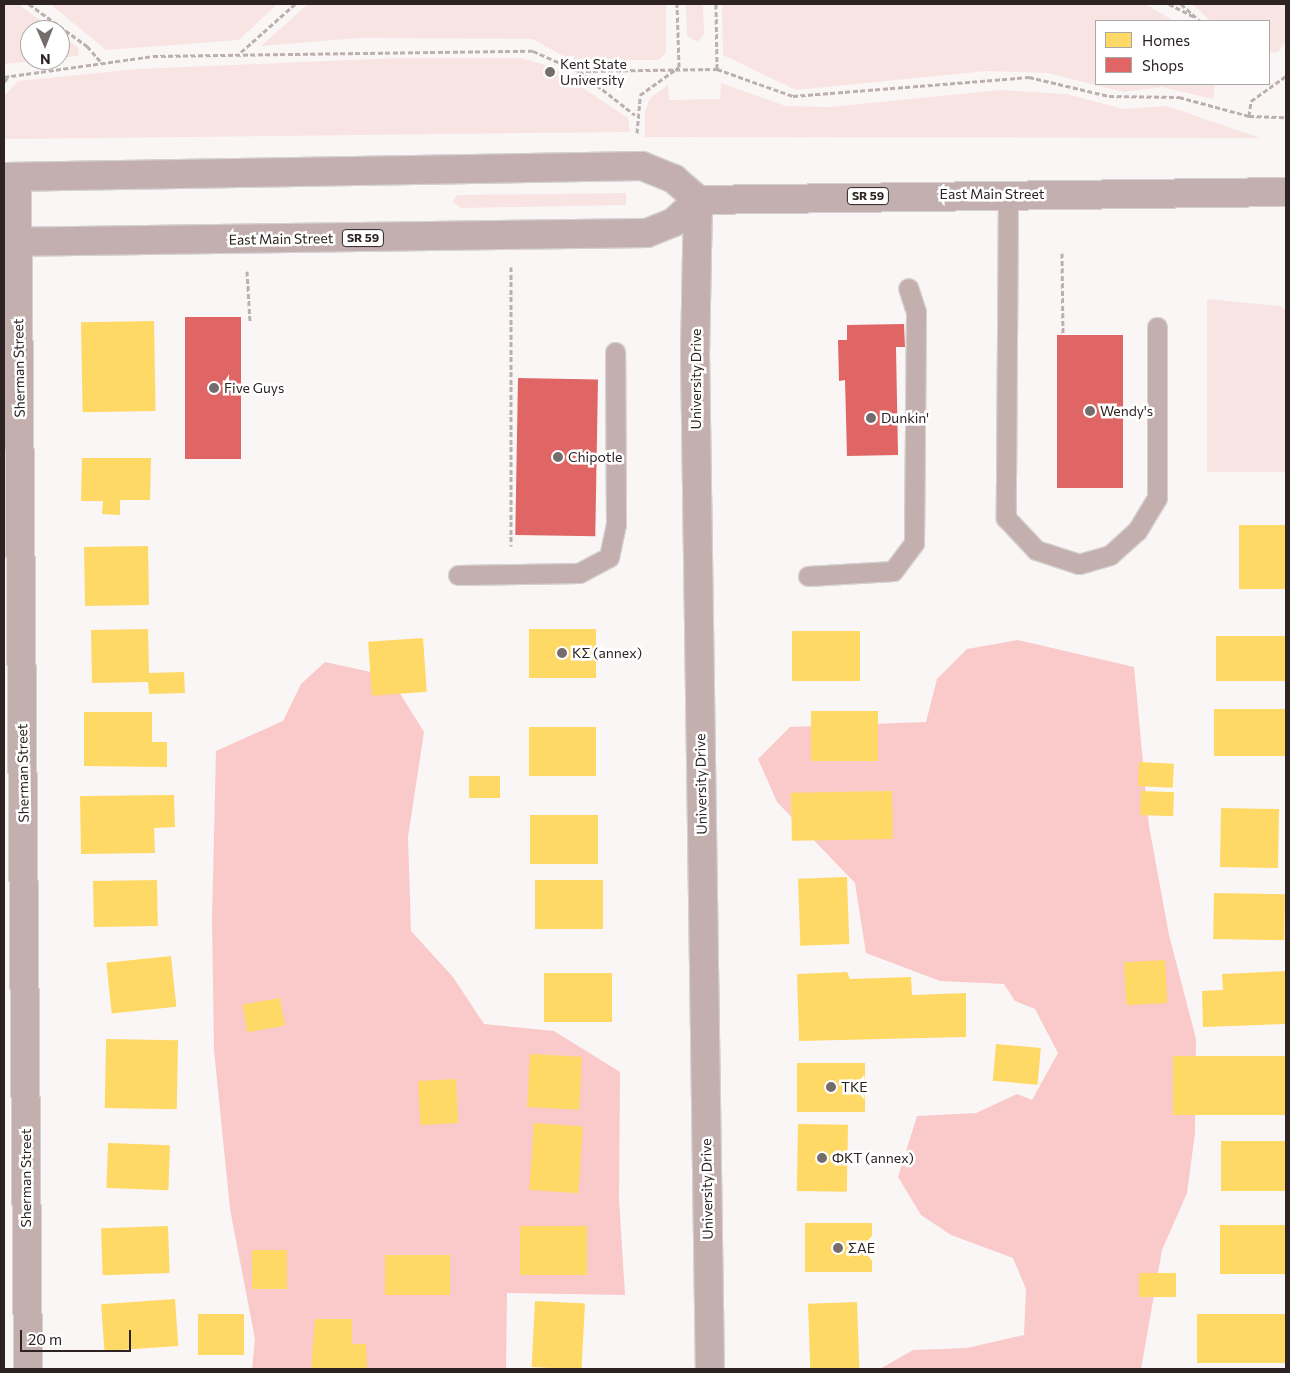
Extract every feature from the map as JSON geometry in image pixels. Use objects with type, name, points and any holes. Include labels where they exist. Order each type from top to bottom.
[{"type":"main road","points":[[10,177],[642,166],[674,179],[698,200]]},
{"type":"main road","name":"East Main Street","points":[[11,242],[647,233],[674,222],[698,200],[1008,194],[1286,192]]},
{"type":"street","name":"Sherman Street","points":[[10,177],[28,1369]]},
{"type":"street","name":"University Drive","points":[[698,200],[695,351],[710,1369]]},
{"type":"lane","points":[[1008,194],[1006,518],[1036,550],[1079,564],[1110,555],[1137,531],[1157,498],[1157,327]]},
{"type":"lane","points":[[808,576],[893,571],[914,544],[916,312],[908,288]]},
{"type":"lane","points":[[458,575],[579,573],[609,558],[616,524],[615,352]]},
{"type":"path","points":[[28,4],[87,46],[102,63]]},
{"type":"path","points":[[240,53],[295,4]]},
{"type":"path","points":[[677,4],[679,67]]},
{"type":"path","points":[[716,4],[717,68]]},
{"type":"path","points":[[1169,4],[1195,17]]},
{"type":"path","points":[[1181,4],[1199,20]]},
{"type":"path","points":[[4,76],[102,63],[240,53],[533,51],[578,71],[635,115]]},
{"type":"path","points":[[578,71],[679,67],[717,68],[793,96],[1029,77],[1109,96],[1179,97],[1248,116],[1286,117]]},
{"type":"path","points":[[637,138],[635,115],[640,95],[679,67]]},
{"type":"path","points":[[4,82],[10,76]]},
{"type":"path","points":[[1270,84],[1286,76]]},
{"type":"path","points":[[1248,116],[1251,101],[1267,85]]},
{"type":"path","points":[[1062,253],[1063,335]]},
{"type":"path","points":[[511,262],[511,574]]},
{"type":"path","points":[[247,263],[250,322]]},
{"type":"shaded area","points":[[4,4],[18,4],[40,20],[20,20],[20,62],[4,64]]},
{"type":"shaded area","points":[[50,4],[277,4],[239,40],[106,50]]},
{"type":"shaded area","points":[[308,4],[666,4],[666,52],[659,60],[571,60],[532,39],[360,38],[261,46]]},
{"type":"shaded area","points":[[686,4],[703,4],[704,34],[698,42],[687,36]]},
{"type":"shaded area","points":[[722,4],[1145,4],[1172,20],[1095,20],[1095,85],[1047,73],[986,71],[796,90],[723,55]]},
{"type":"shaded area","points":[[1192,4],[1286,4],[1286,41],[1278,52],[1270,52],[1270,20],[1210,20]]},
{"type":"shaded area","points":[[70,42],[79,48],[78,56],[70,57]]},
{"type":"shaded area","points":[[400,58],[520,58],[550,66],[628,118],[630,132],[4,139],[4,96],[18,81],[137,69]]},
{"type":"shaded area","points":[[721,83],[786,106],[830,107],[1001,90],[1066,94],[1124,109],[1167,106],[1260,138],[645,137],[645,111],[650,98],[668,85],[669,100],[720,99]]},
{"type":"shaded area","points":[[1096,85],[1215,85],[1213,99],[1162,87],[1124,92]]},
{"type":"shaded area","points":[[626,193],[626,205],[461,208],[453,202],[457,195]]},
{"type":"shaded area","points":[[1207,299],[1281,306],[1286,311],[1286,472],[1207,472]]},
{"type":"shaded area","points":[[1018,640],[1134,667],[1149,826],[1169,935],[1196,1039],[1195,1133],[1187,1193],[1162,1250],[1141,1369],[880,1369],[913,1350],[967,1348],[1024,1335],[1026,1289],[1013,1258],[951,1235],[921,1215],[898,1177],[917,1116],[976,1113],[1017,1094],[1032,1100],[1058,1053],[1035,1009],[1015,1001],[1004,984],[940,981],[866,953],[855,883],[777,802],[758,759],[790,727],[926,722],[937,679],[967,649]]},
{"type":"shaded area","points":[[325,662],[389,676],[424,732],[408,837],[411,931],[453,977],[484,1024],[554,1031],[620,1072],[619,1199],[625,1295],[507,1293],[506,1369],[252,1369],[255,1339],[230,1209],[214,1050],[212,920],[216,751],[283,721],[301,684]]},
{"type":"building: Homes","points":[[154,321],[156,411],[83,412],[81,322]]},
{"type":"building: Homes","points":[[82,458],[151,458],[150,500],[120,500],[120,515],[102,514],[103,501],[81,501]]},
{"type":"building: Homes","points":[[1239,525],[1286,525],[1286,589],[1239,589]]},
{"type":"building: Homes","points":[[148,546],[149,605],[85,606],[84,547]]},
{"type":"building: Homes","points":[[148,629],[149,673],[184,672],[185,693],[149,694],[148,682],[92,683],[91,630]]},
{"type":"building: Homes","name":"ΚΣ (annex)","points":[[529,629],[596,629],[596,678],[529,678]]},
{"type":"building: Homes","points":[[792,631],[860,631],[860,681],[792,681]]},
{"type":"building: Homes","points":[[1216,636],[1286,636],[1286,681],[1216,681]]},
{"type":"building: Homes","points":[[423,638],[427,692],[372,696],[368,642]]},
{"type":"building: Homes","points":[[1214,709],[1286,709],[1286,756],[1214,756]]},
{"type":"building: Homes","points":[[811,711],[878,711],[878,761],[811,761]]},
{"type":"building: Homes","points":[[84,712],[152,712],[152,742],[167,742],[167,767],[84,766]]},
{"type":"building: Homes","points":[[529,727],[596,727],[596,776],[529,776]]},
{"type":"building: Homes","points":[[1139,762],[1174,764],[1173,788],[1138,786]]},
{"type":"building: Homes","points":[[469,776],[500,776],[500,798],[469,798]]},
{"type":"building: Homes","points":[[892,791],[893,839],[792,841],[791,793]]},
{"type":"building: Homes","points":[[1141,791],[1174,792],[1173,816],[1140,815]]},
{"type":"building: Homes","points":[[174,795],[175,827],[154,828],[155,853],[81,854],[80,796]]},
{"type":"building: Homes","points":[[1221,808],[1279,809],[1278,868],[1220,867]]},
{"type":"building: Homes","points":[[530,815],[598,815],[598,864],[530,864]]},
{"type":"building: Homes","points":[[847,877],[849,944],[800,946],[798,879]]},
{"type":"building: Homes","points":[[157,880],[158,926],[94,927],[93,881]]},
{"type":"building: Homes","points":[[535,880],[603,880],[603,929],[535,929]]},
{"type":"building: Homes","points":[[1214,893],[1285,894],[1284,940],[1213,939]]},
{"type":"building: Homes","points":[[171,956],[176,1007],[112,1014],[106,963]]},
{"type":"building: Homes","points":[[1165,960],[1167,1003],[1126,1005],[1124,962]]},
{"type":"building: Homes","points":[[1286,971],[1286,1024],[1203,1027],[1202,991],[1223,990],[1222,974]]},
{"type":"building: Homes","points":[[847,972],[850,979],[911,977],[912,995],[966,993],[966,1037],[799,1041],[797,974]]},
{"type":"building: Homes","points":[[544,973],[612,973],[612,1022],[544,1022]]},
{"type":"building: Homes","points":[[280,998],[285,1026],[247,1032],[243,1005]]},
{"type":"building: Homes","points":[[106,1039],[178,1040],[177,1109],[105,1108]]},
{"type":"building: Homes","points":[[996,1044],[1041,1048],[1038,1085],[993,1081]]},
{"type":"building: Homes","points":[[530,1054],[582,1057],[579,1110],[527,1107]]},
{"type":"building: Homes","points":[[1173,1056],[1286,1056],[1286,1115],[1173,1115]]},
{"type":"building: Homes","name":"TKE","points":[[797,1063],[865,1063],[865,1112],[797,1112]]},
{"type":"building: Homes","points":[[456,1079],[458,1123],[420,1125],[418,1081]]},
{"type":"building: Homes","points":[[534,1123],[583,1126],[578,1193],[529,1190]]},
{"type":"building: Homes","name":"ΦΚΤ (annex)","points":[[798,1124],[848,1125],[847,1192],[797,1191]]},
{"type":"building: Homes","points":[[1221,1141],[1286,1141],[1286,1191],[1221,1191]]},
{"type":"building: Homes","points":[[108,1143],[170,1145],[168,1190],[106,1188]]},
{"type":"building: Homes","name":"ΣΑΕ","points":[[805,1223],[872,1223],[872,1272],[805,1272]]},
{"type":"building: Homes","points":[[1220,1225],[1286,1225],[1286,1274],[1220,1274]]},
{"type":"building: Homes","points":[[168,1226],[170,1273],[103,1275],[101,1228]]},
{"type":"building: Homes","points":[[520,1226],[587,1226],[587,1275],[520,1275]]},
{"type":"building: Homes","points":[[252,1250],[287,1250],[287,1289],[252,1289]]},
{"type":"building: Homes","points":[[385,1255],[450,1255],[450,1295],[385,1295]]},
{"type":"building: Homes","points":[[1139,1273],[1176,1273],[1176,1297],[1139,1297]]},
{"type":"building: Homes","points":[[175,1299],[178,1346],[104,1351],[101,1304]]},
{"type":"building: Homes","points":[[535,1301],[585,1304],[582,1369],[532,1367]]},
{"type":"building: Homes","points":[[857,1302],[859,1369],[810,1369],[808,1304]]},
{"type":"building: Homes","points":[[198,1314],[244,1314],[244,1355],[198,1355]]},
{"type":"building: Homes","points":[[1197,1314],[1286,1314],[1286,1363],[1197,1363]]},
{"type":"building: Homes","points":[[315,1319],[352,1319],[352,1344],[366,1344],[367,1369],[311,1369]]},
{"type":"building: Shops","name":"Five Guys","points":[[185,317],[241,317],[241,459],[185,459]]},
{"type":"building: Shops","name":"Dunkin'","points":[[904,324],[905,347],[896,347],[898,455],[847,456],[845,380],[839,381],[838,340],[847,340],[847,325]]},
{"type":"building: Shops","name":"Wendy's","points":[[1057,335],[1123,335],[1123,488],[1057,488]]},
{"type":"building: Shops","name":"Chipotle","points":[[518,378],[598,379],[595,536],[515,535]]},
{"type":"place","name":"Kent State University","points":[[550,72]]},
{"type":"place","name":"Five Guys","points":[[214,388]]},
{"type":"place","name":"Wendy's","points":[[1090,411]]},
{"type":"place","name":"Dunkin'","points":[[871,418]]},
{"type":"place","name":"Chipotle","points":[[558,457]]},
{"type":"place","name":"ΚΣ (annex)","points":[[562,653]]},
{"type":"place","name":"TKE","points":[[831,1087]]},
{"type":"place","name":"ΦΚΤ (annex)","points":[[822,1158]]},
{"type":"place","name":"ΣΑΕ","points":[[838,1248]]}]
